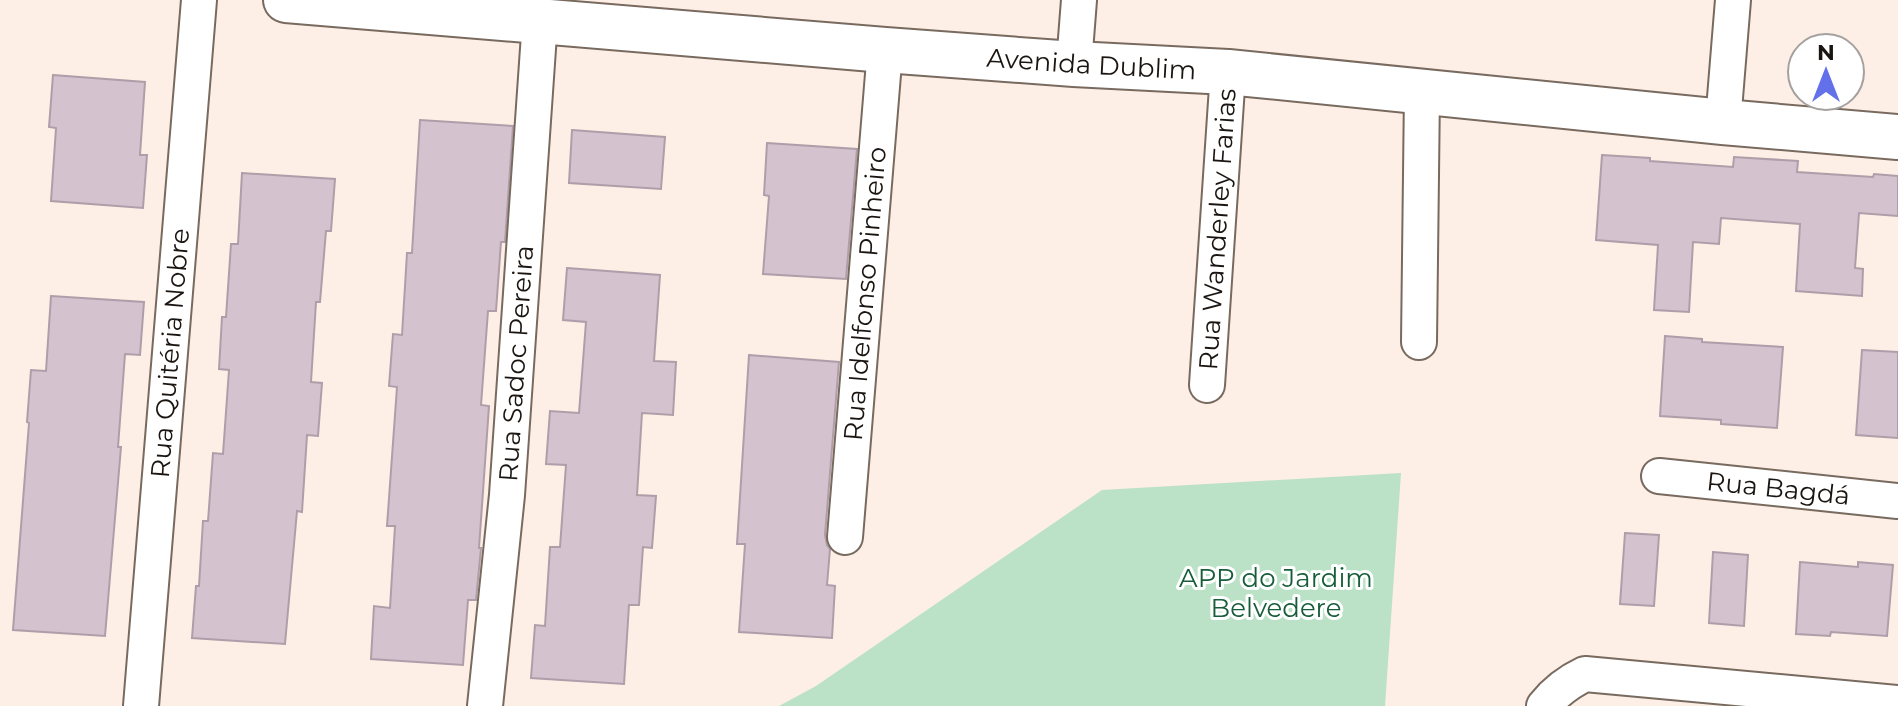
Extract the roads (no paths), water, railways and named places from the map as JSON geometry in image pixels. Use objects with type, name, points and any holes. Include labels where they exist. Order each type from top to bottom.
[{"type":"street","name":"Rua Quitéria Nobre","points":[[141,706],[199,0]]},
{"type":"street","name":"Avenida Dublim","points":[[297,0],[885,50],[1228,72],[1898,137]]},
{"type":"street","points":[[1074,64],[1079,0]]},
{"type":"street","points":[[1723,122],[1733,0]]},
{"type":"street","name":"Rua Sadoc Pereira","points":[[485,706],[507,495],[540,20]]},
{"type":"street","name":"Rua Idelfonso Pinheiro","points":[[845,537],[885,50]]},
{"type":"street","name":"Rua Wanderley Farias","points":[[1207,385],[1228,72]]},
{"type":"street","points":[[1419,342],[1422,91]]},
{"type":"street","name":"Rua Bagdá","points":[[1659,476],[1898,501]]},
{"type":"street","points":[[1544,706],[1568,682],[1585,674],[1898,703]]},
{"type":"park label","name":"APP do Jardim Belvedere","points":[[1276,593]]}]
